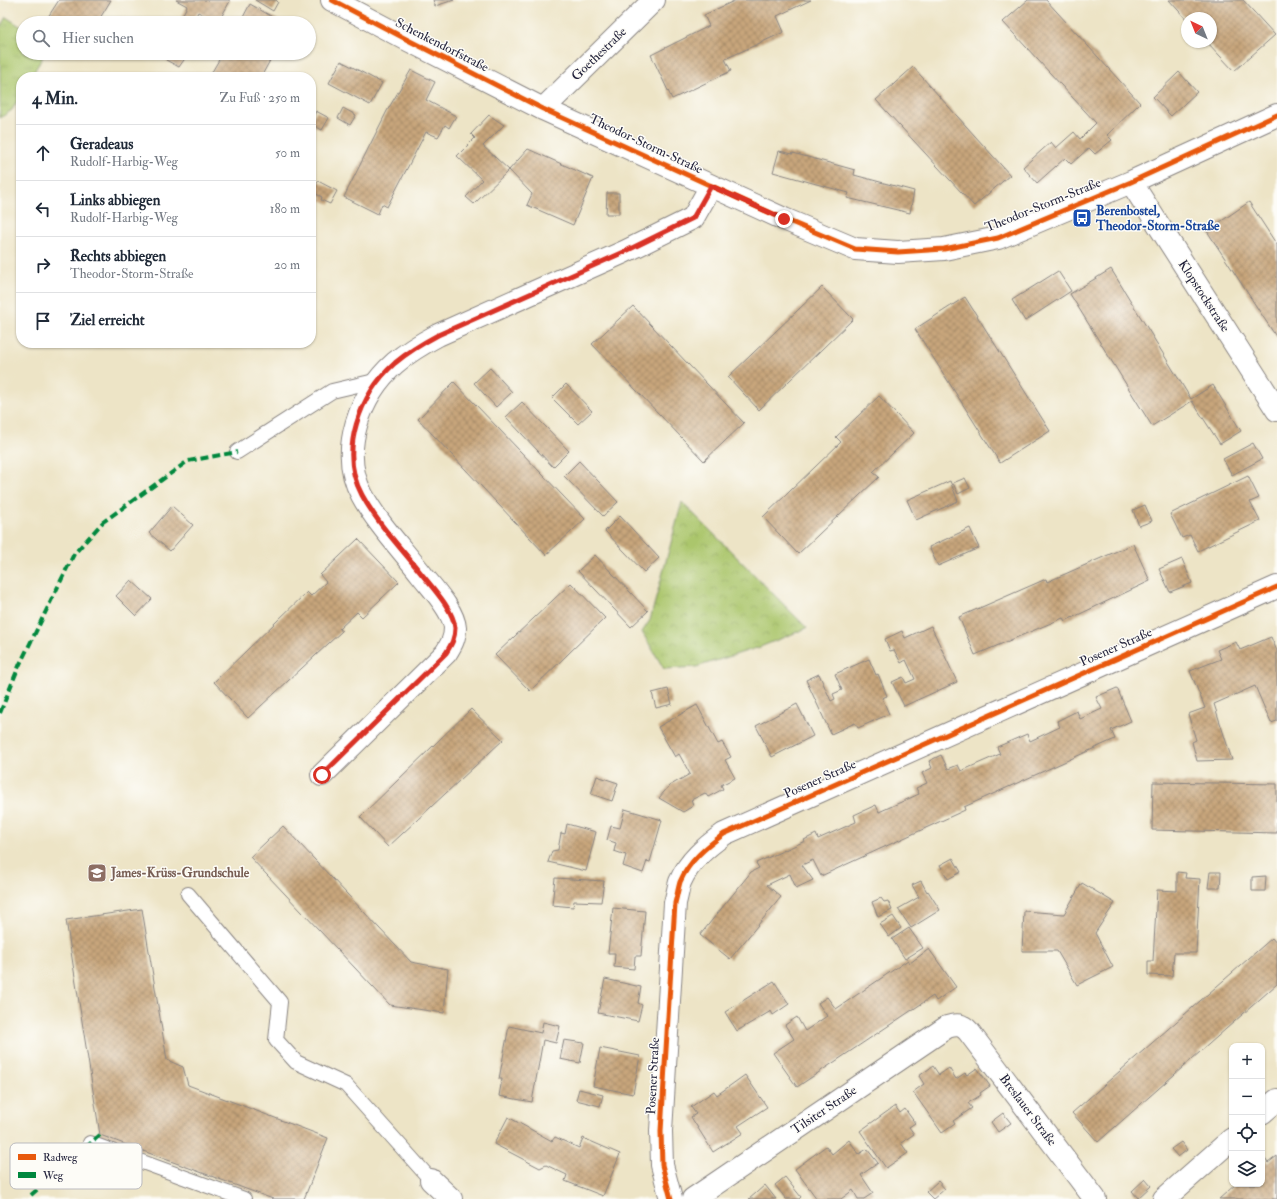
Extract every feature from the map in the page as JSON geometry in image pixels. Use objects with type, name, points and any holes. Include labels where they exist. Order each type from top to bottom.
[{"type":"street","name":"Schenkendorfstraße","points":[[332,0],[543,108]]},
{"type":"street","name":"Goethestraße","points":[[543,108],[654,0]]},
{"type":"street","name":"Theodor-Storm-Straße","points":[[543,108],[784,219],[855,249],[898,252],[944,249],[998,238],[1131,182],[1277,115]]},
{"type":"street","name":"Klopstockstraße","points":[[1131,182],[1277,410]]},
{"type":"street","points":[[322,775],[446,653],[454,640],[455,627],[446,606],[374,514],[361,494],[354,473],[351,452],[354,433],[360,414],[371,392],[379,380],[395,363],[414,349],[438,335],[624,252],[693,218],[711,186]]},
{"type":"street","name":"Posener Straße","points":[[671,1199],[662,1166],[661,1131],[675,903],[680,882],[690,865],[704,848],[724,834],[1277,587]]},
{"type":"street","name":"Tilsiter Straße","points":[[693,1199],[947,1027],[957,1024]]},
{"type":"street","name":"Breslauer Straße","points":[[957,1024],[964,1027],[969,1032],[1095,1199]]},
{"type":"street","points":[[1265,1110],[1277,1100]]},
{"type":"street","points":[[1164,1199],[1229,1142]]},
{"type":"street","points":[[431,1180],[451,1199]]},
{"type":"lane","points":[[237,452],[332,391],[379,380]]},
{"type":"lane","points":[[188,894],[280,1002],[276,1040],[296,1062],[346,1086],[431,1180]]},
{"type":"lane","points":[[142,1162],[244,1199]]},
{"type":"green space","points":[[6,17],[16,23],[16,60],[41,60],[34,72],[16,72],[16,103],[12,110],[0,118],[0,27]]},
{"type":"green space","points":[[682,502],[807,628],[760,647],[696,667],[664,669],[642,632],[650,620]]},
{"type":"building","points":[[59,0],[111,0],[101,16],[49,16]]},
{"type":"building","points":[[176,0],[230,1],[222,16],[205,16],[198,12],[196,16],[182,16],[187,6]]},
{"type":"building","points":[[255,0],[276,0],[278,2],[273,11]]},
{"type":"building","points":[[433,0],[454,0],[435,6]]},
{"type":"building","points":[[736,0],[811,0],[777,16],[784,32],[725,59],[731,71],[672,99],[651,55],[709,26],[704,15]]},
{"type":"building","points":[[1028,0],[1046,0],[1140,103],[1107,135],[1112,140],[1095,154],[1089,148],[1071,164],[1065,158],[1037,183],[1023,167],[1051,142],[1056,148],[1074,132],[1080,139],[1096,123],[1003,22]]},
{"type":"building","points":[[1169,0],[1243,0],[1275,35],[1234,71],[1213,48],[1217,48],[1217,12],[1181,12],[1181,13]]},
{"type":"building","points":[[250,4],[271,16],[244,16]]},
{"type":"building","points":[[166,60],[184,60],[179,67]]},
{"type":"building","points":[[219,60],[270,60],[264,72],[212,72]]},
{"type":"building","points":[[341,61],[382,83],[370,105],[329,83]]},
{"type":"building","points":[[913,67],[1010,175],[974,206],[876,100]]},
{"type":"building","points":[[411,70],[435,82],[426,100],[456,116],[449,128],[445,125],[438,137],[426,132],[387,207],[382,204],[378,214],[344,197],[387,111]]},
{"type":"building","points":[[1179,72],[1197,92],[1171,116],[1153,97]]},
{"type":"building","points":[[343,108],[356,115],[350,125],[338,118]]},
{"type":"building","points":[[316,111],[329,118],[322,130],[316,127]]},
{"type":"building","points":[[489,115],[504,125],[483,146],[509,170],[474,204],[466,197],[482,180],[457,156],[475,138],[471,134]]},
{"type":"building","points":[[528,149],[593,178],[573,225],[527,205],[532,194],[509,170]]},
{"type":"building","points":[[779,151],[793,153],[855,170],[854,175],[914,191],[910,213],[847,198],[849,193],[773,172]]},
{"type":"building","points":[[318,181],[337,191],[330,204],[321,200],[322,197],[316,194],[316,185]]},
{"type":"building","points":[[607,193],[619,193],[619,214],[606,214]]},
{"type":"building","points":[[1249,202],[1277,245],[1277,338],[1207,231]]},
{"type":"building","points":[[1111,269],[1191,399],[1213,385],[1241,431],[1220,444],[1192,401],[1152,426],[1070,294]]},
{"type":"building","points":[[1058,271],[1071,291],[1025,321],[1012,300]]},
{"type":"building","points":[[822,287],[853,319],[759,410],[728,377]]},
{"type":"building","points":[[965,297],[1050,431],[1000,463],[915,329]]},
{"type":"building","points":[[633,306],[744,423],[704,461],[592,344]]},
{"type":"building","points":[[490,368],[512,392],[496,407],[474,383]]},
{"type":"building","points":[[454,382],[585,519],[546,555],[418,419]]},
{"type":"building","points":[[566,384],[592,411],[578,424],[552,398]]},
{"type":"building","points":[[879,396],[914,433],[873,472],[879,477],[798,554],[763,517],[841,442],[836,437]]},
{"type":"building","points":[[522,402],[569,451],[553,467],[506,417]]},
{"type":"building","points":[[1253,443],[1262,459],[1232,475],[1223,459]]},
{"type":"building","points":[[579,461],[618,502],[603,516],[564,476]]},
{"type":"building","points":[[1248,476],[1259,498],[1250,502],[1260,521],[1198,551],[1190,535],[1182,538],[1170,514]]},
{"type":"building","points":[[965,478],[970,488],[958,494],[953,483]]},
{"type":"building","points":[[950,481],[958,501],[916,520],[907,500]]},
{"type":"building","points":[[1145,505],[1152,521],[1139,526],[1133,510]]},
{"type":"building","points":[[172,506],[193,525],[170,551],[149,533]]},
{"type":"building","points":[[620,516],[659,558],[644,572],[605,531]]},
{"type":"building","points":[[970,528],[979,548],[938,566],[929,547]]},
{"type":"building","points":[[358,539],[399,582],[362,617],[357,612],[339,629],[342,631],[248,718],[214,682],[307,592],[311,596],[326,582],[320,575]]},
{"type":"building","points":[[1133,544],[1150,581],[1065,621],[1063,618],[975,655],[959,617],[1046,579],[1047,582]]},
{"type":"building","points":[[595,555],[648,611],[631,627],[578,571]]},
{"type":"building","points":[[1182,559],[1192,583],[1170,592],[1159,569]]},
{"type":"building","points":[[131,580],[152,599],[136,616],[116,596]]},
{"type":"building","points":[[571,583],[605,618],[530,691],[495,655]]},
{"type":"building","points":[[931,626],[957,682],[904,706],[892,682],[903,677],[906,683],[915,679],[906,660],[901,663],[894,650],[890,651],[885,639],[902,631],[905,638]]},
{"type":"building","points":[[1271,637],[1277,651],[1277,721],[1271,723],[1255,686],[1214,704],[1232,760],[1197,761],[1192,742],[1196,740],[1188,714],[1205,708],[1190,671],[1221,659],[1217,650],[1236,642],[1240,650]]},
{"type":"building","points":[[869,659],[876,675],[878,674],[887,696],[882,698],[889,714],[858,728],[855,723],[831,734],[806,680],[819,674],[831,701],[835,699],[833,694],[842,690],[835,674]]},
{"type":"building","points":[[1117,688],[1131,721],[1111,730],[1115,739],[964,807],[965,810],[821,876],[813,860],[802,865],[813,880],[796,888],[790,874],[767,885],[781,897],[730,959],[700,935],[751,872],[759,868],[756,863],[805,841],[804,840],[816,834],[818,839],[856,822],[854,815],[876,805],[879,812],[919,794],[916,788],[927,783],[922,773],[932,768],[929,761],[941,755],[948,769],[958,765],[961,771],[1000,754],[997,747],[1027,734],[1030,741],[1060,727],[1057,721],[1077,711],[1080,719],[1102,709],[1096,697]]},
{"type":"building","points":[[668,689],[672,704],[656,708],[652,693]]},
{"type":"building","points":[[797,704],[813,736],[772,757],[756,726]]},
{"type":"building","points":[[697,705],[718,744],[722,742],[731,757],[725,760],[735,778],[721,785],[723,789],[708,797],[705,793],[691,800],[693,806],[683,812],[659,798],[669,786],[690,774],[679,754],[675,757],[658,727]]},
{"type":"building","points":[[471,709],[503,740],[388,847],[360,817]]},
{"type":"building","points":[[597,776],[618,783],[612,801],[591,794]]},
{"type":"building","points":[[1153,782],[1277,784],[1277,833],[1152,830]]},
{"type":"building","points":[[625,809],[662,820],[650,862],[647,861],[643,873],[623,866],[626,855],[614,851],[616,843],[607,840],[611,826],[620,828]]},
{"type":"building","points":[[567,824],[596,832],[586,871],[548,862],[552,851],[558,850],[561,833],[565,834]]},
{"type":"building","points":[[283,826],[411,962],[448,969],[444,1013],[390,1005],[250,857]]},
{"type":"building","points":[[953,858],[961,872],[948,879],[940,865]]},
{"type":"building","points":[[1177,872],[1186,873],[1185,878],[1200,879],[1196,953],[1174,953],[1172,976],[1148,975],[1148,961],[1153,961],[1157,890],[1177,891]]},
{"type":"building","points":[[1210,872],[1221,872],[1220,888],[1208,888]]},
{"type":"building","points":[[1266,876],[1265,891],[1252,891],[1252,877]]},
{"type":"building","points":[[555,878],[604,881],[601,902],[574,901],[573,907],[552,905]]},
{"type":"building","points":[[921,881],[940,910],[911,928],[898,909],[919,897],[912,885]]},
{"type":"building","points":[[1082,883],[1115,903],[1095,933],[1113,967],[1077,985],[1057,951],[1022,951],[1024,911],[1064,914]]},
{"type":"building","points":[[881,898],[884,902],[888,901],[892,910],[878,917],[872,902]]},
{"type":"building","points":[[613,908],[645,911],[641,956],[635,956],[634,969],[614,967],[615,953],[608,953]]},
{"type":"building","points":[[142,909],[167,1060],[183,1067],[188,1085],[328,1138],[304,1199],[273,1199],[142,1151],[142,1143],[122,1143],[100,1135],[66,920]]},
{"type":"building","points":[[893,916],[901,928],[889,937],[880,924]]},
{"type":"building","points":[[909,928],[923,948],[905,959],[892,939]]},
{"type":"building","points":[[1272,938],[1277,944],[1277,984],[1098,1142],[1072,1113]]},
{"type":"building","points":[[929,949],[956,987],[936,1001],[933,996],[797,1087],[773,1053],[794,1039],[785,1025],[797,1017],[805,1031],[827,1016],[818,1003],[827,997],[836,1009],[908,960],[910,963]]},
{"type":"building","points":[[605,979],[641,987],[638,1003],[642,1005],[638,1021],[598,1013]]},
{"type":"building","points":[[774,981],[789,1004],[773,1015],[771,1011],[737,1031],[725,1012]]},
{"type":"building","points":[[543,1022],[560,1026],[556,1043],[543,1040],[532,1102],[499,1096],[502,1079],[499,1079],[509,1026],[541,1033]]},
{"type":"building","points":[[564,1040],[584,1043],[580,1063],[560,1059]]},
{"type":"building","points":[[600,1048],[640,1056],[633,1094],[593,1086]]},
{"type":"building","points":[[933,1066],[939,1075],[949,1068],[956,1079],[965,1073],[967,1075],[977,1068],[990,1086],[980,1093],[981,1095],[968,1103],[972,1108],[953,1121],[955,1124],[942,1133],[913,1092],[924,1084],[919,1076]]},
{"type":"building","points":[[745,1075],[767,1107],[738,1126],[743,1133],[713,1152],[691,1117],[696,1114],[691,1107],[714,1091],[717,1095]]},
{"type":"building","points":[[579,1089],[603,1095],[600,1106],[576,1100]]},
{"type":"building","points":[[895,1106],[900,1113],[905,1109],[915,1123],[909,1127],[914,1134],[901,1143],[908,1153],[886,1168],[860,1131]]},
{"type":"building","points":[[1003,1113],[1011,1123],[998,1132],[991,1122]]},
{"type":"building","points":[[508,1117],[552,1141],[555,1137],[579,1148],[583,1138],[620,1154],[603,1196],[565,1181],[567,1175],[546,1165],[540,1168],[494,1144]]},
{"type":"building","points":[[849,1140],[859,1154],[867,1149],[878,1163],[861,1175],[873,1193],[864,1199],[858,1199],[853,1190],[841,1199],[817,1199],[795,1169],[826,1146],[832,1154]]},
{"type":"building","points":[[1181,1142],[1187,1150],[1178,1157],[1171,1149]]},
{"type":"building","points":[[1277,1156],[1277,1199],[1219,1199],[1233,1187],[1265,1187],[1265,1159],[1268,1163]]},
{"type":"building","points":[[785,1177],[801,1197],[799,1199],[786,1199],[775,1185]]},
{"type":"building","points":[[1145,1179],[1151,1186],[1138,1198],[1132,1191]]},
{"type":"building","points":[[938,1181],[945,1189],[933,1199],[926,1192]]},
{"type":"building","points":[[765,1185],[776,1199],[749,1199],[756,1193]]},
{"type":"marked path","points":[[0,713],[19,666],[74,554],[103,522],[188,461],[237,452]]},
{"type":"marked path","points":[[91,1143],[100,1135]]},
{"type":"marked path","points":[[31,1195],[38,1189]]},
{"type":"cycle path","points":[[332,0],[543,109],[784,219],[855,249],[898,252],[944,249],[998,238],[1131,182],[1277,115]]},
{"type":"cycle path","points":[[671,1199],[662,1165],[661,1131],[675,903],[680,882],[693,861],[724,834],[1277,587]]},
{"type":"place","name":"Berenbostel, Theodor-Storm-Straße","points":[[1082,218]]},
{"type":"place","name":"James-Krüss-Grundschule","points":[[97,873]]},
{"type":"route","points":[[322,775],[446,653],[454,640],[455,627],[446,606],[374,514],[361,494],[354,473],[351,452],[354,433],[360,414],[379,380],[395,363],[414,349],[438,335],[624,252],[693,218],[711,186],[784,219]]}]
